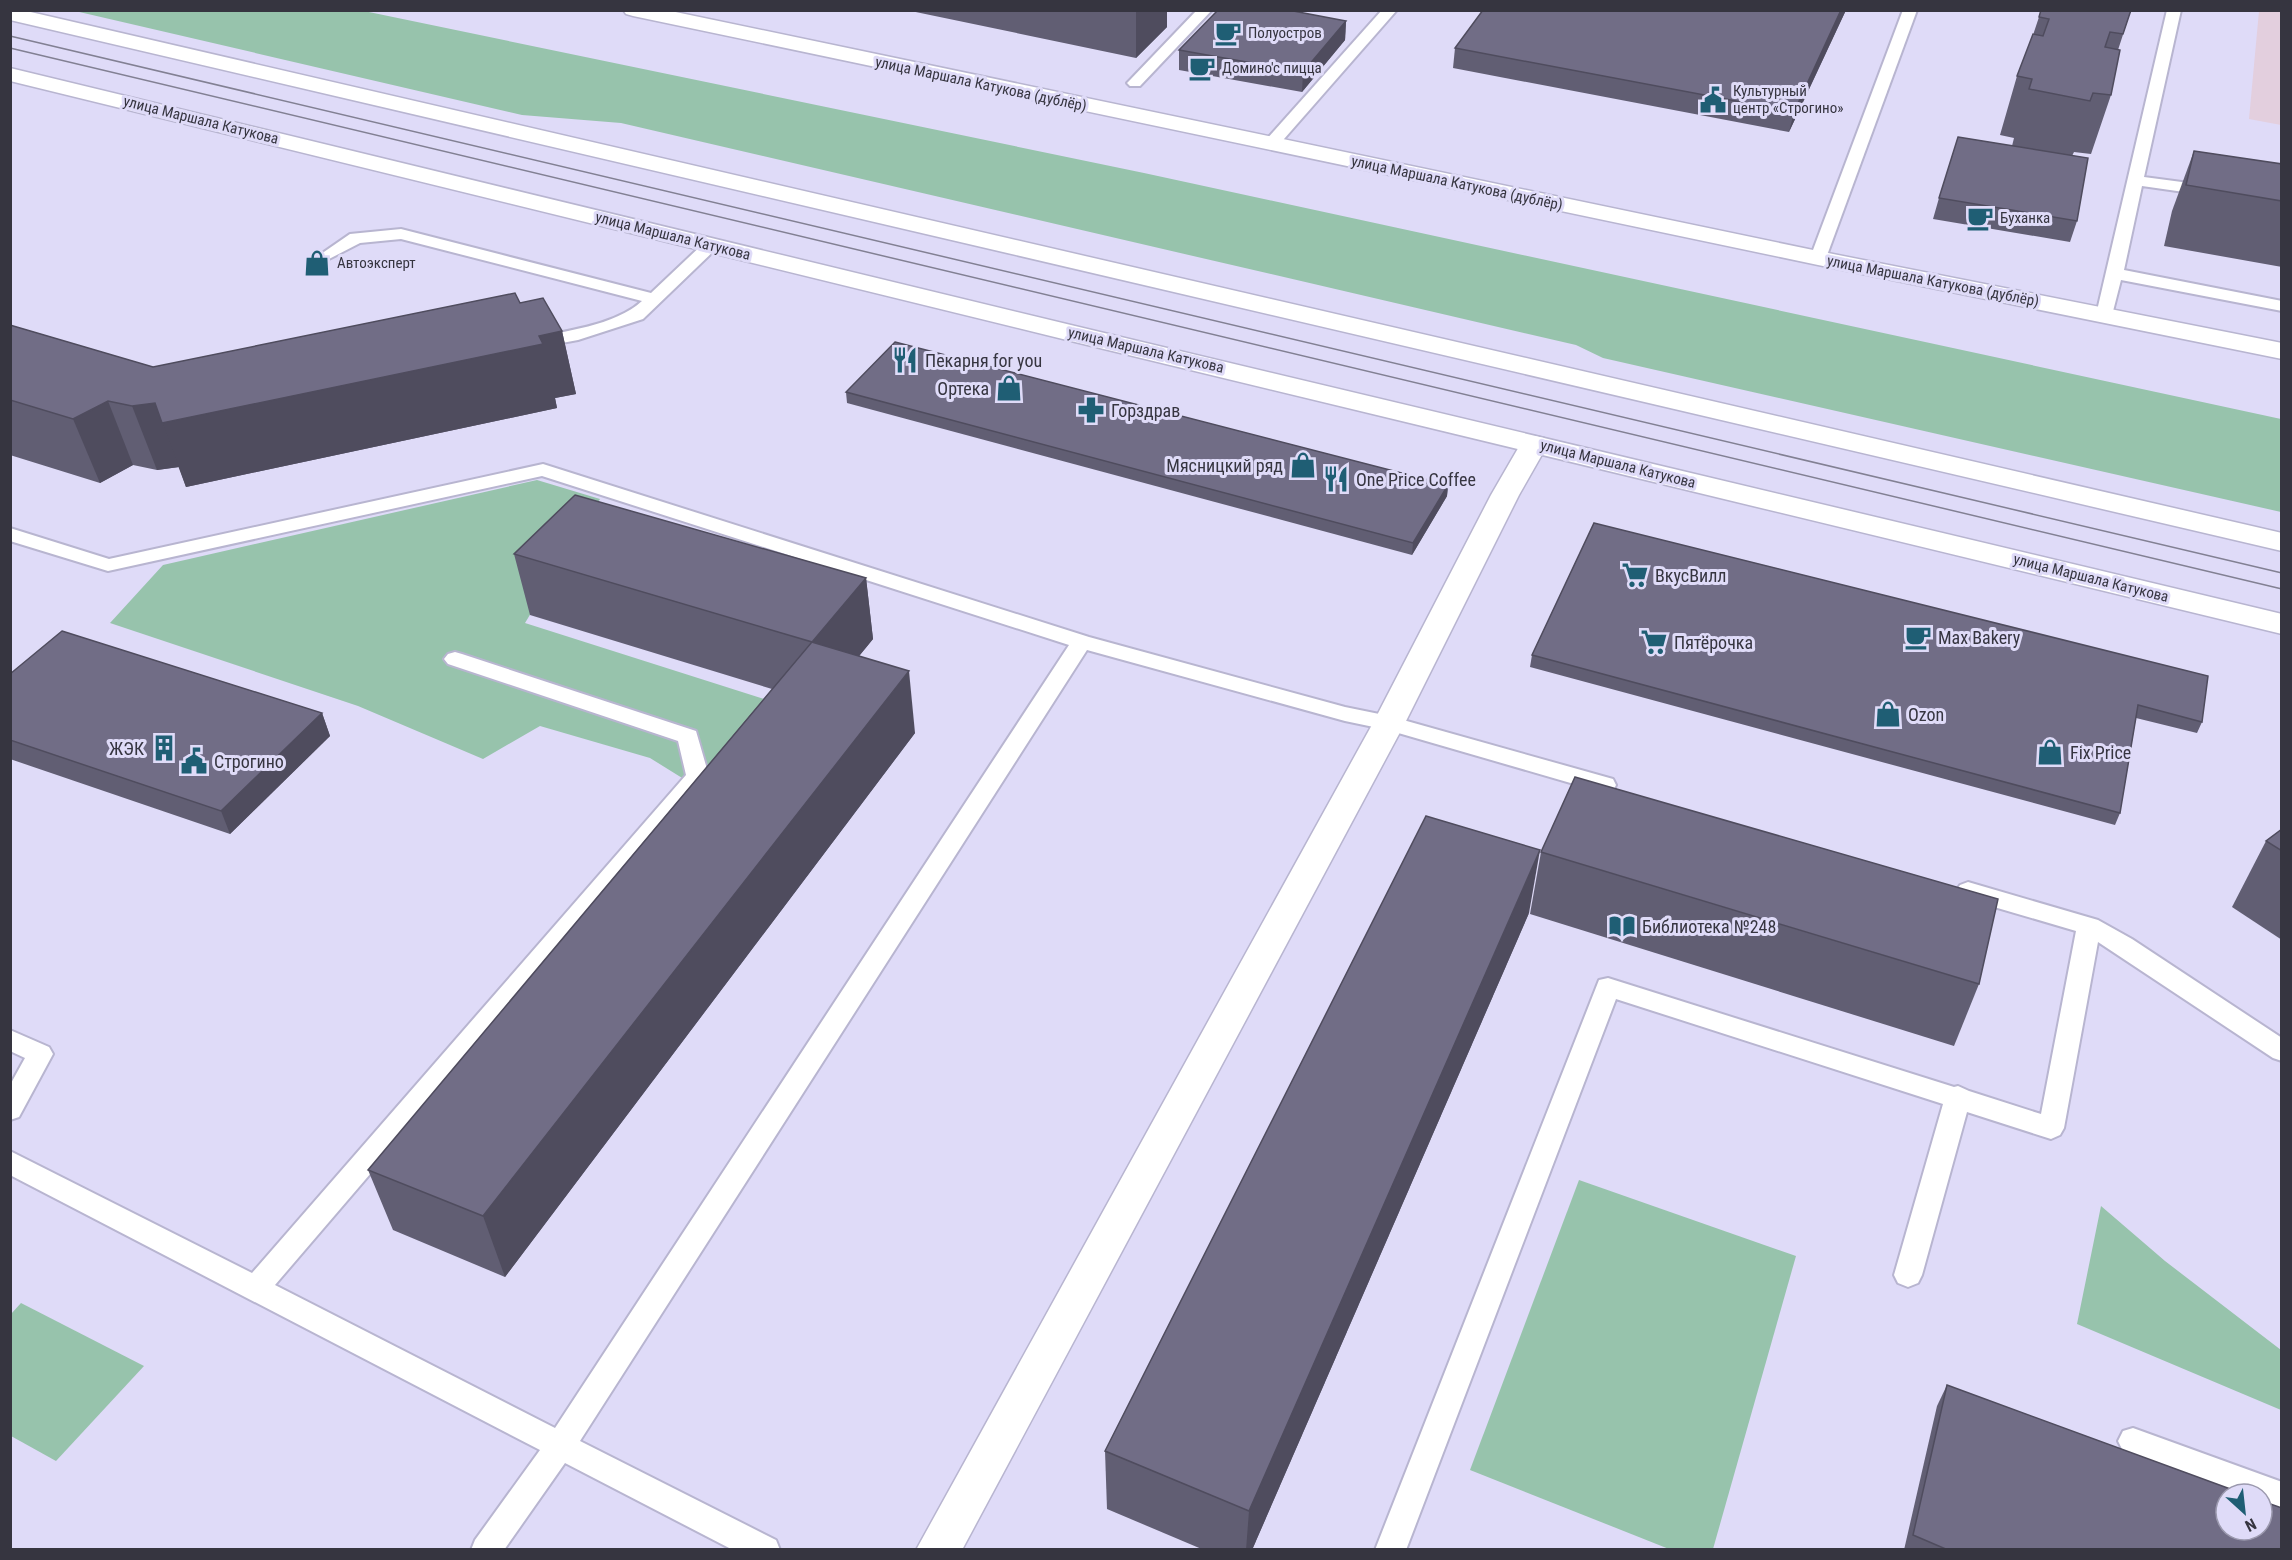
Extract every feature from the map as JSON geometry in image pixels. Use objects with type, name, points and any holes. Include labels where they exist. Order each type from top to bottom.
[{"type":"main road","name":"улица Маршала Катукова (дублёр)","points":[[633,10],[1818,258],[2282,351]]},
{"type":"main road","points":[[10,14],[2282,542]]},
{"type":"main road","name":"улица Маршала Катукова","points":[[10,74],[2282,624]]},
{"type":"main road","points":[[938,1550],[1389,723],[1505,495],[1534,444]]},
{"type":"lane","points":[[1135,83],[1205,10]]},
{"type":"lane","points":[[1271,144],[1390,10]]},
{"type":"lane","points":[[1818,258],[1910,10]]},
{"type":"lane","points":[[2104,315],[2116,274],[2174,10]]},
{"type":"lane","points":[[1344,32],[1367,37]]},
{"type":"lane","points":[[2135,180],[2225,193]]},
{"type":"lane","points":[[328,254],[356,238],[401,234],[654,298]]},
{"type":"lane","points":[[515,347],[572,336],[637,315],[712,245]]},
{"type":"lane","points":[[2116,274],[2282,306]]},
{"type":"lane","points":[[10,534],[108,565],[543,470],[1082,642],[1345,714],[1389,723],[1624,791]]},
{"type":"lane","points":[[486,1550],[560,1446],[1082,642]]},
{"type":"lane","points":[[255,1289],[698,776],[688,736],[455,659]]},
{"type":"lane","points":[[1941,883],[2089,926],[2123,945],[2282,1051]]},
{"type":"lane","points":[[1390,1550],[1608,987],[1958,1096],[2051,1128],[2089,926]]},
{"type":"lane","points":[[10,1040],[40,1054],[10,1110]]},
{"type":"lane","points":[[1908,1275],[1958,1096]]},
{"type":"lane","points":[[10,1162],[765,1550]]},
{"type":"lane","points":[[2133,1441],[2282,1496]]},
{"type":"shaded area","points":[[2259,11],[2281,11],[2281,125],[2249,119]]},
{"type":"green space","points":[[75,11],[364,11],[1144,173],[2281,419],[2281,512],[1603,358],[1576,345],[621,123],[522,115]]},
{"type":"green space","points":[[537,480],[600,499],[525,623],[799,710],[724,804],[650,758],[540,726],[483,759],[358,706],[110,623],[163,565]]},
{"type":"green space","points":[[1579,1180],[1796,1256],[1713,1549],[1669,1549],[1470,1470]]},
{"type":"green space","points":[[2101,1206],[2165,1261],[2281,1350],[2281,1410],[2077,1324]]},
{"type":"green space","points":[[21,1303],[144,1366],[56,1461],[11,1436],[11,1314]]},
{"type":"building","points":[[1218,10],[1288,10],[1346,21],[1303,72],[1179,50]]},
{"type":"building","name":"Культурный центр «Строгино»","points":[[1483,10],[1841,10],[1794,112],[1455,48]]},
{"type":"building","points":[[2041,10],[2131,10],[2123,34],[2110,32],[2105,47],[2120,50],[2111,95],[2093,93],[2090,101],[2029,89],[2032,79],[2017,76],[2033,34],[2043,36],[2049,19],[2039,17]]},
{"type":"building","points":[[1958,137],[2088,158],[2077,221],[1939,198]]},
{"type":"building","points":[[2194,151],[2282,164],[2282,201],[2186,185]]},
{"type":"building","points":[[515,293],[520,303],[543,298],[562,331],[539,336],[543,344],[162,423],[155,403],[132,406],[108,401],[73,419],[10,400],[10,325],[153,367]]},
{"type":"building","points":[[895,342],[1448,485],[1413,543],[846,392]]},
{"type":"building","points":[[575,495],[866,578],[812,642],[514,554]]},
{"type":"building","points":[[1594,523],[2208,676],[2202,722],[2138,705],[2120,813],[1532,655]]},
{"type":"building","name":"ЖЭК","points":[[62,631],[322,713],[221,811],[10,740],[10,674]]},
{"type":"building","points":[[812,642],[909,671],[483,1216],[368,1170]]},
{"type":"building","points":[[1575,777],[1998,899],[1979,984],[1541,852]]},
{"type":"building","points":[[1426,816],[1540,850],[1249,1511],[1105,1451]]},
{"type":"building","points":[[2282,829],[2282,851],[2266,841]]},
{"type":"building","points":[[1947,1385],[2214,1483],[2214,1542],[2274,1542],[2274,1505],[2282,1508],[2282,1550],[1948,1550],[1913,1535]]},
{"type":"tram line","points":[[10,36],[2282,573]]},
{"type":"tram line","points":[[10,48],[2282,589]]},
{"type":"place","name":"Полуостров","points":[[1228,33]]},
{"type":"place","name":"Домино'с пицца","points":[[1202,68]]},
{"type":"place","name":"Культурный центр «Строгино»","points":[[1713,100]]},
{"type":"place","name":"Буханка","points":[[1980,218]]},
{"type":"place","name":"Автоэксперт","points":[[317,263]]},
{"type":"place","name":"Пекарня for you","points":[[905,360]]},
{"type":"place","name":"Ортека","points":[[1009,388]]},
{"type":"place","name":"Горздрав","points":[[1091,410]]},
{"type":"place","name":"Мясницкий ряд","points":[[1303,465]]},
{"type":"place","name":"One Price Coffee","points":[[1336,479]]},
{"type":"place","name":"ВкусВилл","points":[[1635,575]]},
{"type":"place","name":"Max Bakery","points":[[1918,637]]},
{"type":"place","name":"Пятёрочка","points":[[1654,642]]},
{"type":"place","name":"Ozon","points":[[1888,714]]},
{"type":"place","name":"ЖЭК","points":[[164,748]]},
{"type":"place","name":"Fix Price","points":[[2050,752]]},
{"type":"place","name":"Строгино","points":[[194,761]]},
{"type":"place","name":"Библиотека №248","points":[[1622,926]]}]
